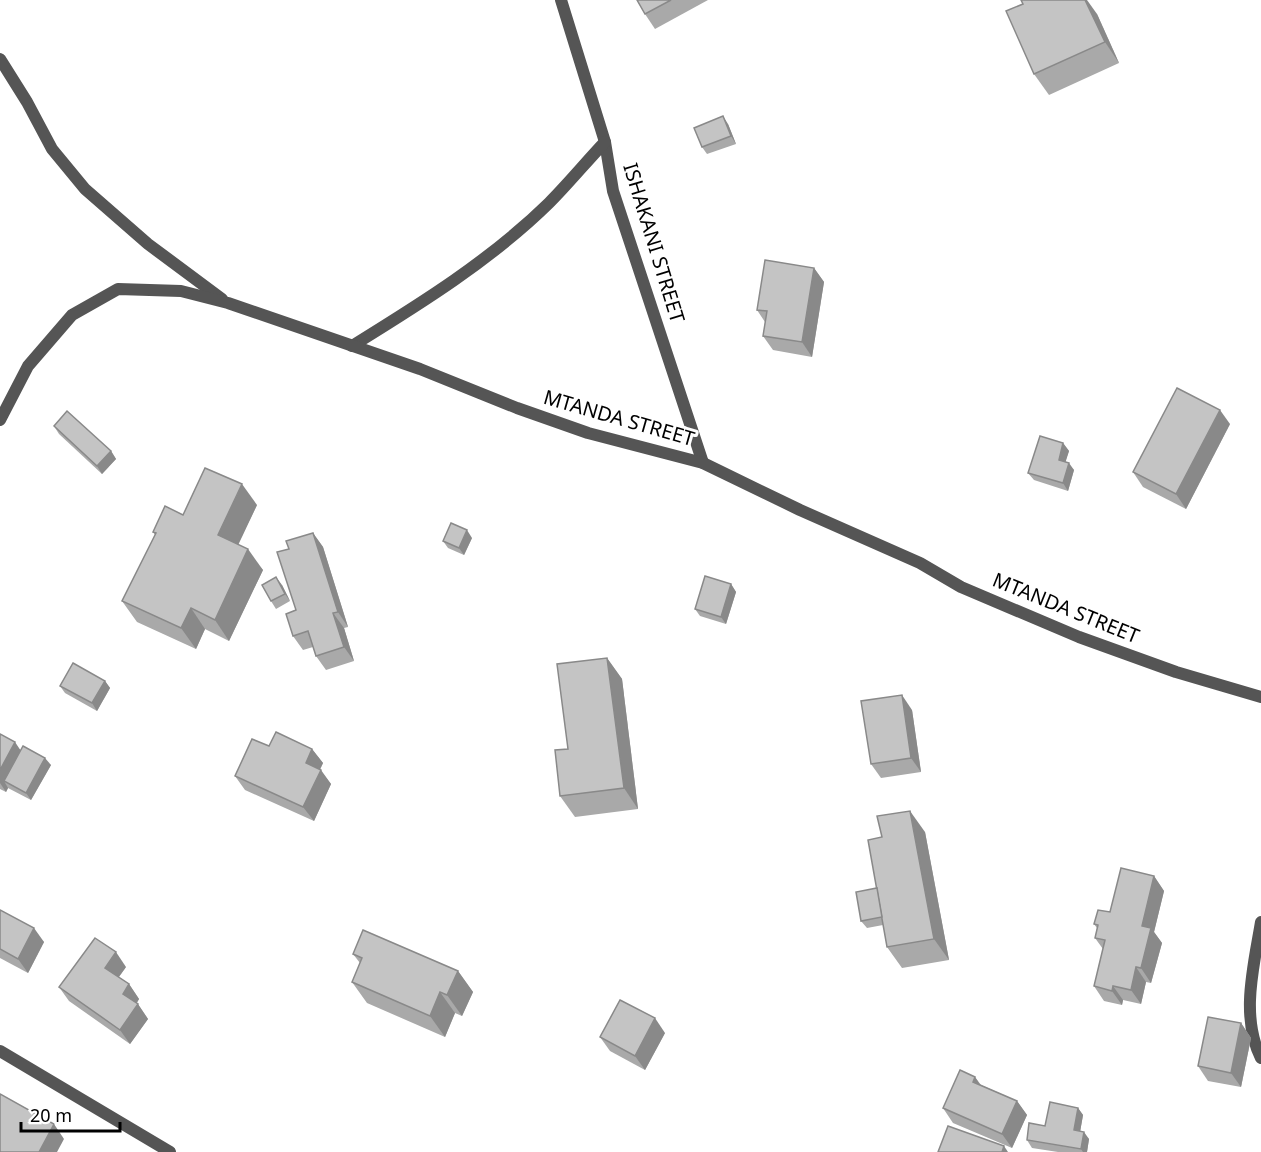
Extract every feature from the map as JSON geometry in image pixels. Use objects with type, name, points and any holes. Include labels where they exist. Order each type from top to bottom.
[{"type":"street","name":"ISHAKANI STREET","points":[[561,0],[605,142],[613,191],[703,463]]},
{"type":"street","points":[[0,59],[27,102],[52,149],[85,189],[148,244],[228,303]]},
{"type":"street","points":[[352,346],[428,299],[503,243],[548,204],[605,142]]},
{"type":"street","name":"MTANDA STREET","points":[[0,420],[28,366],[72,315],[118,289],[180,291],[228,303],[420,369],[517,408],[588,433],[703,463],[800,510],[920,563],[961,586],[1079,637],[1176,672],[1261,697]]},
{"type":"street","points":[[1261,922],[1249,1001],[1256,1047],[1261,1058]]},
{"type":"street","points":[[0,1051],[170,1152]]},
{"type":"building","points":[[637,0],[671,0],[645,14]]},
{"type":"building","points":[[1021,0],[1085,0],[1105,42],[1034,74],[1006,11],[1023,4]]},
{"type":"building","points":[[723,116],[731,136],[702,147],[694,128]]},
{"type":"building","points":[[765,260],[814,268],[802,342],[763,336],[767,311],[757,310]]},
{"type":"building","points":[[1177,388],[1220,410],[1176,494],[1133,472]]},
{"type":"building","points":[[67,411],[111,451],[97,466],[54,426]]},
{"type":"building","points":[[1040,436],[1063,443],[1059,460],[1069,463],[1063,483],[1028,473]]},
{"type":"building","points":[[205,468],[242,484],[218,535],[248,549],[215,620],[191,608],[181,628],[122,601],[156,533],[153,532],[165,506],[183,515]]},
{"type":"building","points":[[451,523],[467,530],[459,548],[443,541]]},
{"type":"building","points":[[313,533],[338,612],[333,613],[344,647],[316,656],[308,631],[293,636],[286,614],[296,610],[277,552],[289,549],[286,541]]},
{"type":"building","points":[[705,576],[731,584],[721,617],[695,609]]},
{"type":"building","points":[[276,577],[285,594],[271,601],[262,585]]},
{"type":"building","points":[[607,658],[624,788],[560,796],[555,750],[568,749],[557,664]]},
{"type":"building","points":[[73,663],[105,681],[92,703],[60,686]]},
{"type":"building","points":[[902,695],[911,758],[871,764],[861,701]]},
{"type":"building","points":[[276,732],[312,749],[306,763],[321,770],[303,807],[235,776],[252,739],[269,746]]},
{"type":"building","points":[[0,734],[15,742],[0,770]]},
{"type":"building","points":[[23,746],[45,758],[26,793],[4,781]]},
{"type":"building","points":[[910,811],[934,939],[887,947],[868,840],[882,837],[877,816]]},
{"type":"building","points":[[1121,868],[1154,876],[1142,926],[1151,928],[1141,968],[1136,967],[1131,990],[1113,986],[1112,991],[1094,986],[1105,940],[1095,938],[1098,925],[1094,924],[1098,910],[1110,912]]},
{"type":"building","points":[[877,888],[882,917],[861,921],[856,892]]},
{"type":"building","points":[[0,910],[34,928],[18,959],[0,949]]},
{"type":"building","points":[[363,930],[458,971],[447,995],[440,992],[430,1016],[352,982],[362,958],[353,954]]},
{"type":"building","points":[[95,938],[116,952],[105,968],[129,984],[123,994],[138,1004],[120,1030],[59,987]]},
{"type":"building","points":[[620,1000],[655,1018],[635,1056],[600,1037]]},
{"type":"building","points":[[1208,1017],[1241,1023],[1231,1073],[1198,1066]]},
{"type":"building","points":[[960,1070],[975,1077],[973,1082],[1017,1101],[1002,1134],[943,1108]]},
{"type":"building","points":[[0,1094],[54,1124],[39,1152],[0,1152]]},
{"type":"building","points":[[1050,1102],[1078,1108],[1074,1130],[1084,1132],[1081,1149],[1027,1140],[1029,1123],[1045,1126]]},
{"type":"building","points":[[948,1126],[1004,1146],[1002,1152],[938,1152]]}]
